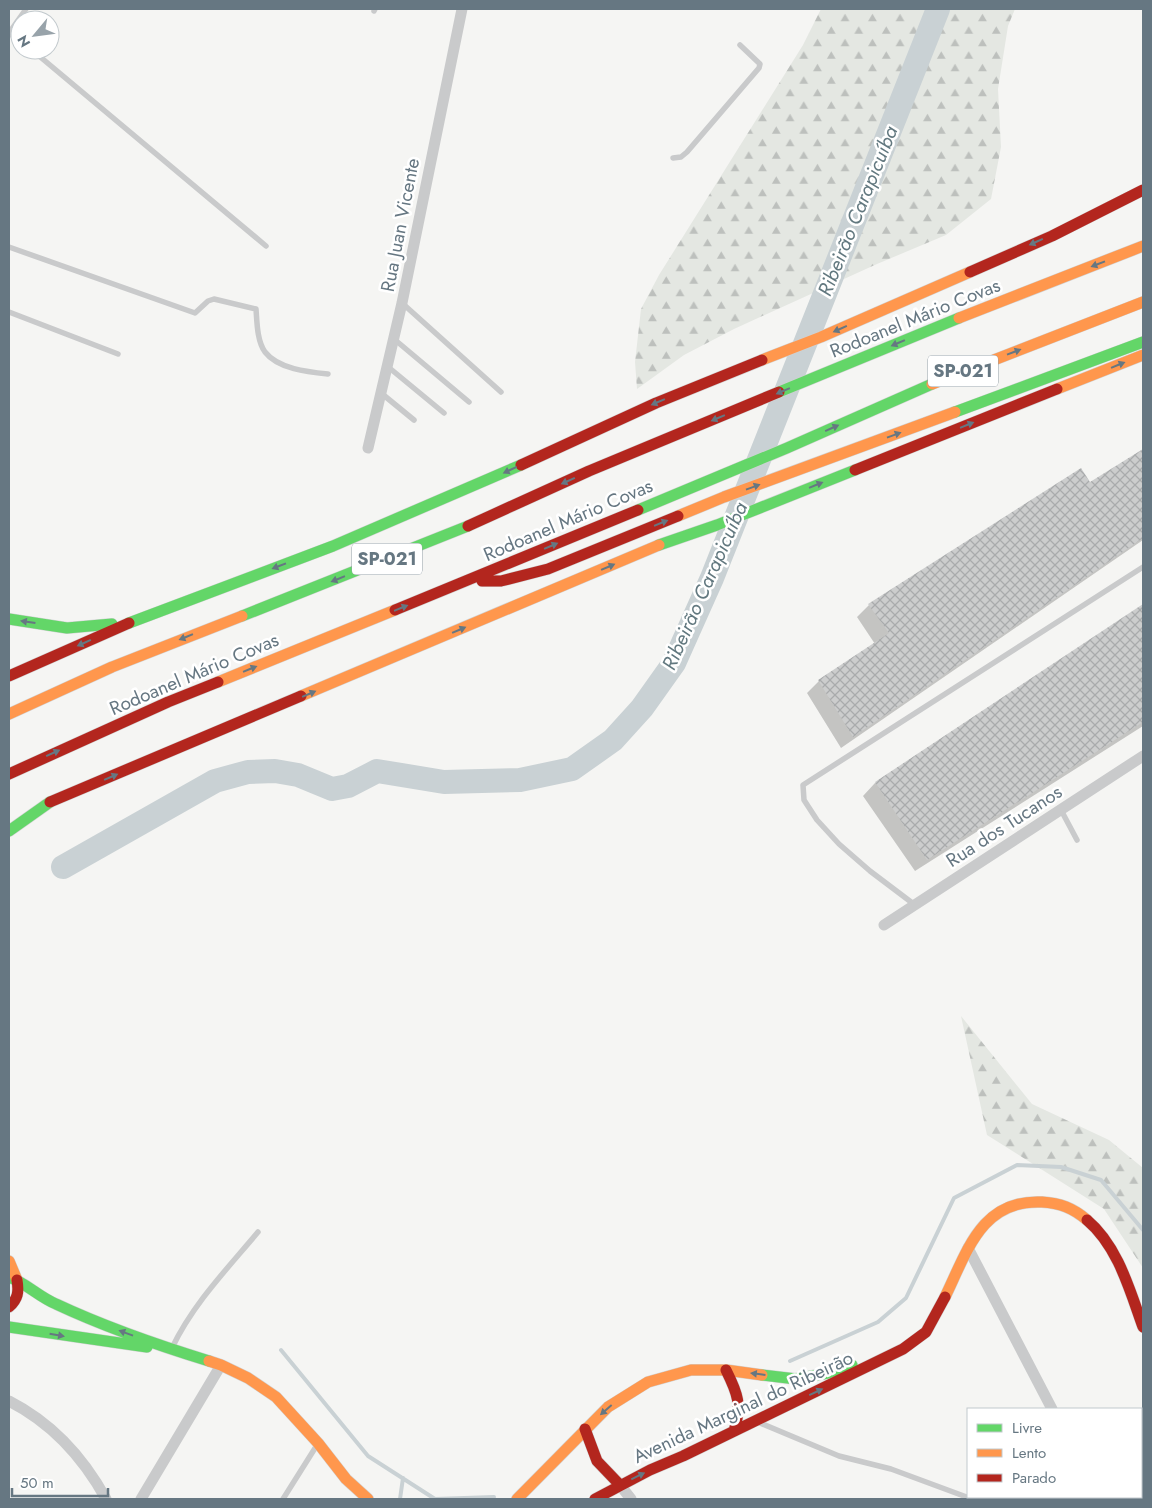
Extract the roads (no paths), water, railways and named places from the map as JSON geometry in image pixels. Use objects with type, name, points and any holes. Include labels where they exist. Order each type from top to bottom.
[{"type":"main road","points":[[9,676],[129,623],[333,546],[501,474],[656,403],[820,337],[1052,236],[1143,190]]},
{"type":"main road","name":"Rodoanel Mário Covas","points":[[9,714],[112,667],[446,536],[589,472],[804,382],[1143,246]]},
{"type":"main road","name":"Rodoanel Mário Covas","points":[[9,774],[168,702],[465,582],[787,448],[956,373],[1143,302]]},
{"type":"main road","points":[[465,582],[502,581],[548,569],[724,498],[1143,342]]},
{"type":"main road","points":[[9,824],[50,802],[663,544],[716,525],[1143,355]]},
{"type":"main road","points":[[9,620],[67,628],[129,623]]},
{"type":"main road","points":[[9,831],[50,802]]},
{"type":"main road","name":"Avenida Marginal do Ribeirão","points":[[595,1499],[620,1485],[906,1347],[926,1331],[944,1301],[968,1248],[985,1223],[998,1212],[1021,1203],[1039,1201],[1065,1206],[1082,1214],[1100,1231],[1112,1252],[1143,1327]]},
{"type":"main road","points":[[9,1261],[19,1294],[15,1302],[9,1307]]},
{"type":"main road","name":"Avenida Marginal do Ribeirão","points":[[1123,1277],[1143,1304]]},
{"type":"main road","points":[[13,1279],[53,1303],[87,1318],[171,1350],[221,1365],[248,1378],[276,1397],[318,1443],[346,1480],[368,1499]]},
{"type":"main road","points":[[9,1327],[171,1350]]},
{"type":"main road","name":"Avenida Marginal do Ribeirão","points":[[518,1499],[551,1463],[608,1407],[648,1382],[691,1370],[726,1370],[796,1379],[828,1373],[906,1347]]},
{"type":"main road","points":[[726,1370],[740,1398],[739,1417],[734,1431]]},
{"type":"main road","points":[[585,1429],[597,1461],[620,1485]]},
{"type":"street","name":"Rua Juan Vicente","points":[[368,448],[402,303],[462,9]]},
{"type":"street","name":"Rua dos Tucanos","points":[[884,925],[1143,756]]},
{"type":"street","points":[[968,1248],[1051,1408]]},
{"type":"street","points":[[141,1499],[221,1365]]},
{"type":"street","points":[[9,1401],[27,1410],[72,1449],[93,1476],[106,1499]]},
{"type":"street","points":[[620,1485],[631,1499]]},
{"type":"lane","points":[[9,33],[26,9]]},
{"type":"lane","points":[[673,158],[682,157],[687,152],[759,68],[758,60],[740,45]]},
{"type":"lane","points":[[44,60],[266,246]]},
{"type":"lane","points":[[9,247],[195,313],[208,301],[214,299],[256,309],[258,329],[264,351],[274,360],[298,369],[328,374]]},
{"type":"lane","points":[[402,303],[501,392]]},
{"type":"lane","points":[[9,312],[118,354]]},
{"type":"lane","points":[[394,339],[469,402]]},
{"type":"lane","points":[[387,366],[444,413]]},
{"type":"lane","points":[[381,393],[414,420]]},
{"type":"lane","points":[[915,904],[870,871],[839,844],[817,820],[804,800],[803,784],[1143,567]]},
{"type":"lane","points":[[1061,810],[1077,840]]},
{"type":"lane","points":[[171,1350],[182,1326],[209,1290],[258,1232]]},
{"type":"lane","points":[[754,1421],[839,1456],[891,1469],[967,1497]]},
{"type":"lane","points":[[283,1499],[318,1443]]},
{"type":"waterway","name":"Ribeirão Carapicuíba","points":[[63,867],[215,781],[248,772],[275,771],[298,775],[332,789],[348,786],[377,771],[444,782],[520,780],[572,769],[613,740],[642,708],[674,663],[712,578],[938,9]]},
{"type":"waterway","points":[[790,1361],[878,1322],[906,1298],[954,1198],[1017,1165],[1061,1167],[1101,1180],[1143,1230]]},
{"type":"waterway","points":[[281,1350],[368,1456],[435,1499],[494,1497]]},
{"type":"waterway","points":[[400,1499],[403,1478]]}]
